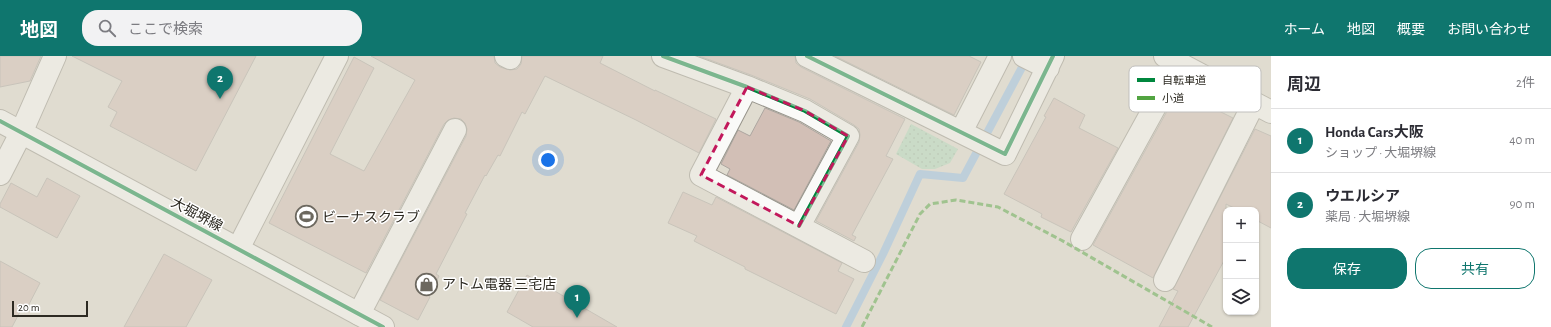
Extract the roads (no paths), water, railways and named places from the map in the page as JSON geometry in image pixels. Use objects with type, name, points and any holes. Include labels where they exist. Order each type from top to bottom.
[{"type":"street","points":[[0,174],[21,133],[55,56]]},
{"type":"street","points":[[238,249],[337,56]]},
{"type":"street","points":[[663,56],[747,87],[805,111],[848,136],[799,226]]},
{"type":"street","points":[[807,56],[842,64],[964,134],[1005,154],[1042,61]]},
{"type":"street","points":[[964,134],[1000,56]]},
{"type":"street","points":[[1172,60],[1183,66]]},
{"type":"street","points":[[747,87],[702,175],[864,261]]},
{"type":"street","points":[[1082,239],[1146,112]]},
{"type":"street","points":[[1165,280],[1259,112]]},
{"type":"street","name":"大堀堺線","points":[[0,121],[383,327]]},
{"type":"street","points":[[359,314],[455,130]]},
{"type":"waterway","points":[[846,327],[883,254],[920,174],[963,178],[1027,58]]},
{"type":"place","name":"ウエルシア","points":[[220,99]]},
{"type":"place","name":"ビーナスクラブ","points":[[307,217]]},
{"type":"place","name":"アトム電器 三宅店","points":[[427,284]]},
{"type":"place","name":"Honda Cars大阪","points":[[577,318]]}]
